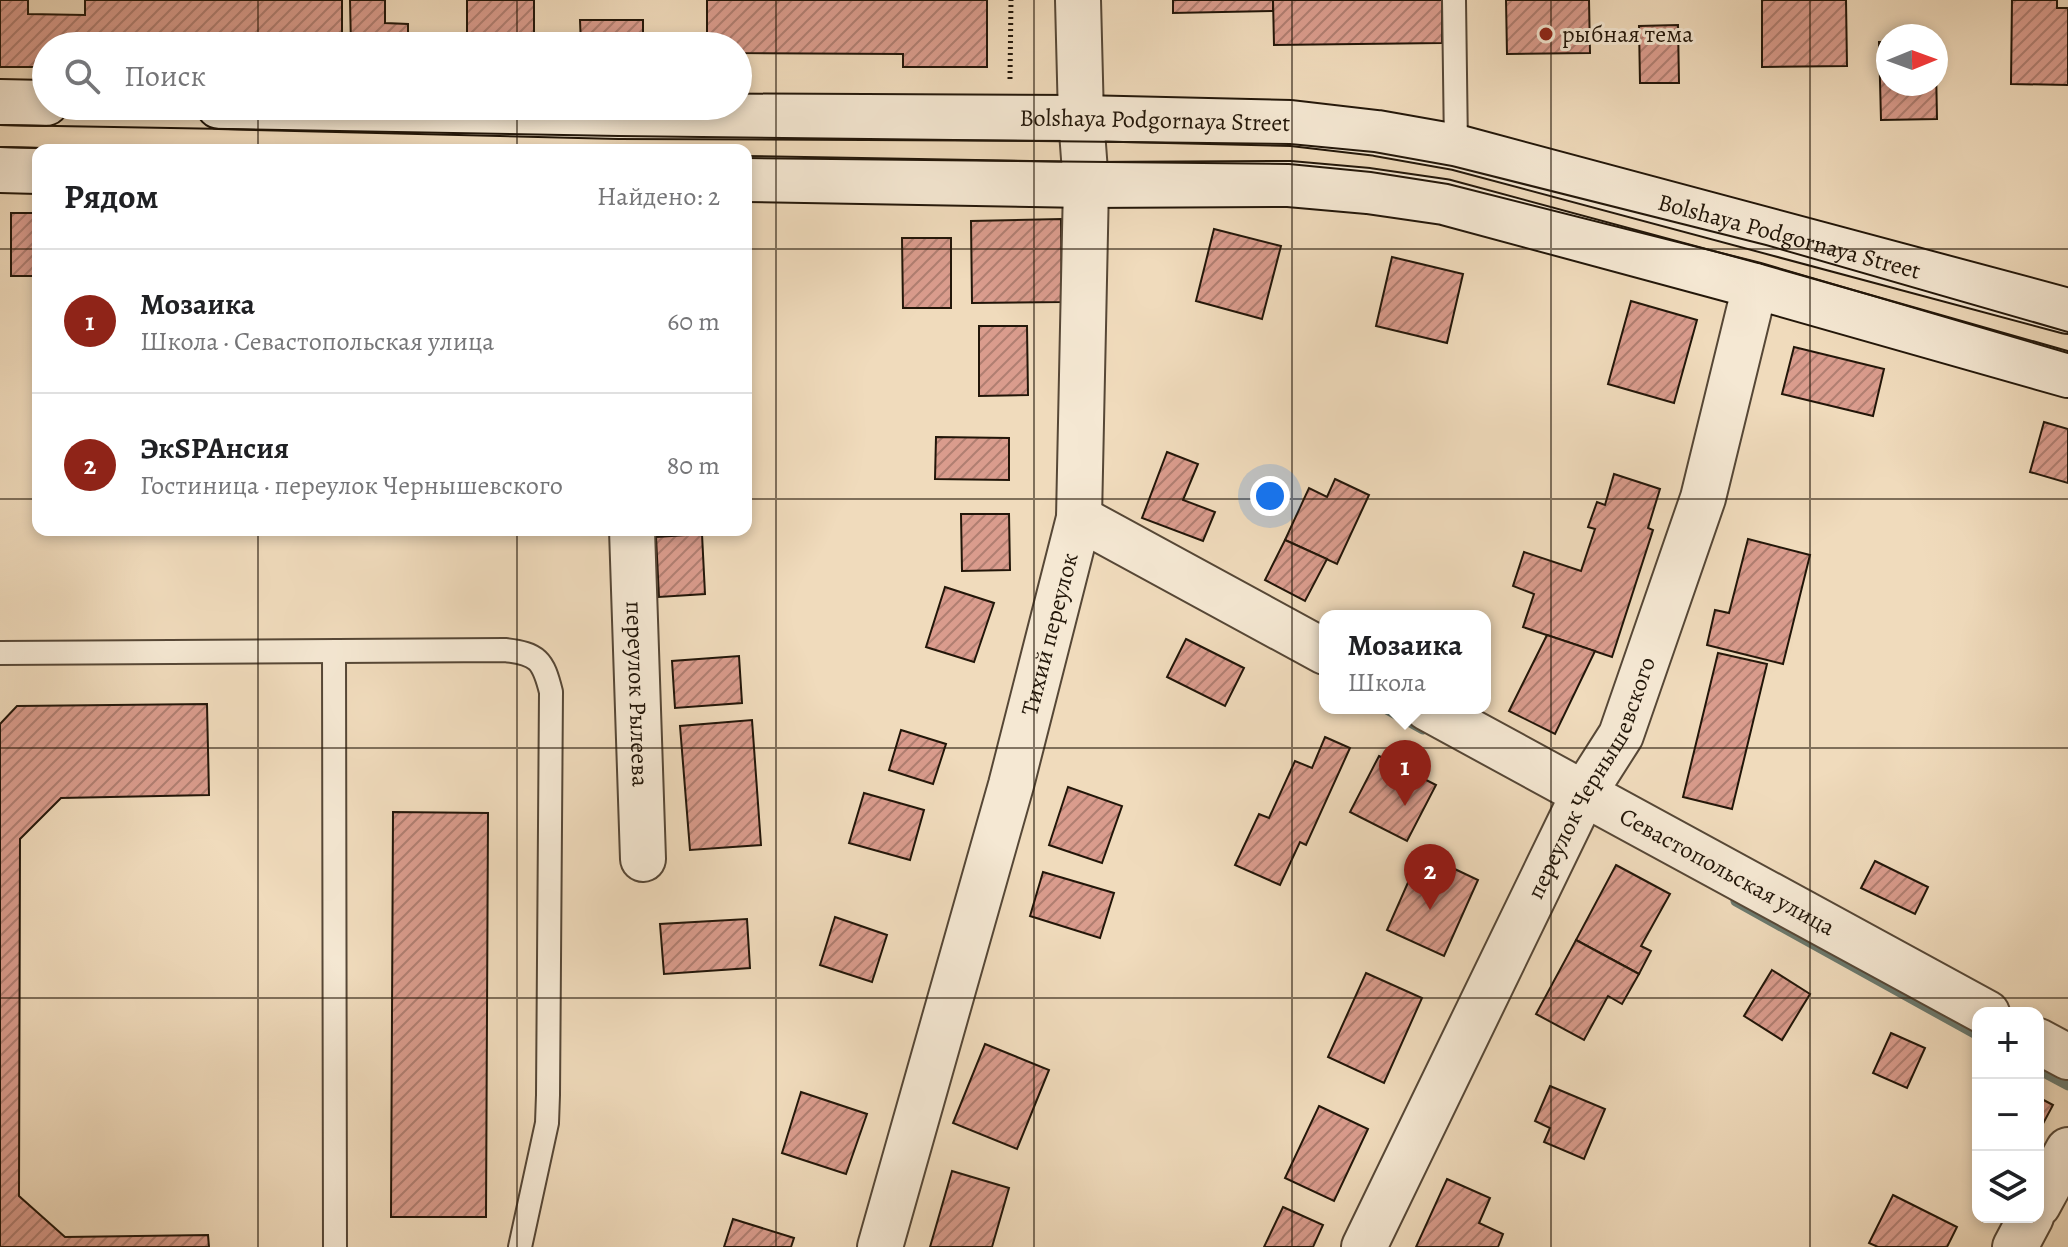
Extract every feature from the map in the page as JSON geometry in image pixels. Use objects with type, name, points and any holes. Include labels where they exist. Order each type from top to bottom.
[{"type":"street","name":"Тихий переулок","points":[[880,1247],[1011,785],[1079,518],[1086,185],[1078,0]]},
{"type":"street","points":[[0,102],[32,103]]},
{"type":"street","name":"Bolshaya Podgornaya Street","points":[[752,117],[1081,118],[1291,123],[1377,133],[1456,147],[2068,311]]},
{"type":"street","points":[[0,170],[32,171]]},
{"type":"street","points":[[752,179],[1086,185],[1289,184],[1444,202],[2068,375]]},
{"type":"street","name":"переулок Чернышевского","points":[[1364,1247],[1584,793],[1621,735],[1698,513],[1755,286]]},
{"type":"street","points":[[1079,518],[1319,649]]},
{"type":"street","name":"переулок Рылеева","points":[[632,536],[643,859]]},
{"type":"street","name":"Севастопольская улица","points":[[1438,714],[1976,1007]]},
{"type":"street","points":[[2044,1044],[2068,1057]]},
{"type":"street","points":[[2044,1194],[2068,1150]]},
{"type":"street","points":[[2015,1247],[2028,1223]]},
{"type":"lane","points":[[1454,0],[1456,147]]},
{"type":"lane","points":[[0,653],[505,650],[527,653],[545,666],[551,692],[548,1095],[542,1150],[520,1247]]},
{"type":"lane","points":[[334,652],[335,1247]]},
{"type":"path","points":[[1009,118],[1011,0]]},
{"type":"building","points":[[0,0],[28,0],[28,14],[85,15],[85,0],[342,0],[342,32],[32,32],[32,67],[0,67]]},
{"type":"building","points":[[350,0],[385,0],[385,23],[408,24],[408,32],[351,32]]},
{"type":"building","points":[[467,0],[534,0],[534,32],[467,32]]},
{"type":"building","points":[[707,0],[987,0],[987,67],[903,67],[903,54],[752,53],[752,32],[707,32]]},
{"type":"building","points":[[1173,0],[1273,0],[1273,11],[1173,13]]},
{"type":"building","points":[[1273,0],[1442,0],[1442,43],[1274,45]]},
{"type":"building","points":[[1506,0],[1589,0],[1590,53],[1507,54]]},
{"type":"building","points":[[1762,0],[1846,0],[1847,66],[1762,67]]},
{"type":"building","points":[[2012,0],[2057,0],[2057,8],[2068,8],[2068,85],[2011,84]]},
{"type":"building","points":[[580,20],[643,20],[643,32],[580,32]]},
{"type":"building","points":[[1678,25],[1679,83],[1640,83],[1639,26]]},
{"type":"building","points":[[1880,96],[1937,96],[1937,119],[1881,120]]},
{"type":"building","points":[[11,213],[32,213],[32,276],[11,276]]},
{"type":"building","points":[[1061,219],[1062,302],[972,303],[971,221]]},
{"type":"building","points":[[1214,229],[1281,246],[1262,319],[1196,301]]},
{"type":"building","points":[[902,238],[951,238],[951,308],[903,308]]},
{"type":"building","points":[[1392,257],[1463,274],[1447,343],[1376,326]]},
{"type":"building","points":[[1631,301],[1697,320],[1674,403],[1608,384]]},
{"type":"building","points":[[979,326],[1027,326],[1028,395],[979,396]]},
{"type":"building","points":[[1794,347],[1884,369],[1873,416],[1782,394]]},
{"type":"building","points":[[2044,422],[2068,429],[2068,483],[2030,472]]},
{"type":"building","points":[[936,437],[1009,438],[1009,480],[935,479]]},
{"type":"building","points":[[1167,452],[1198,464],[1183,500],[1215,512],[1203,541],[1142,518]]},
{"type":"building","points":[[1614,474],[1660,489],[1648,528],[1653,530],[1612,657],[1523,627],[1534,594],[1513,586],[1524,552],[1581,571],[1595,529],[1588,527],[1597,502],[1605,505]]},
{"type":"building","points":[[1335,479],[1369,495],[1337,564],[1285,540],[1309,488],[1327,497]]},
{"type":"building","points":[[961,514],[1009,514],[1010,570],[962,571]]},
{"type":"building","points":[[702,536],[705,594],[659,597],[656,537]]},
{"type":"building","points":[[1748,539],[1810,555],[1783,664],[1707,645],[1715,610],[1729,613]]},
{"type":"building","points":[[1285,540],[1327,559],[1305,601],[1265,580]]},
{"type":"building","points":[[945,587],[994,603],[974,662],[926,647]]},
{"type":"building","points":[[1547,635],[1595,651],[1555,734],[1509,711]]},
{"type":"building","points":[[1186,639],[1244,668],[1225,706],[1167,677]]},
{"type":"building","points":[[1718,653],[1767,664],[1732,809],[1683,797]]},
{"type":"building","points":[[739,656],[742,703],[675,708],[672,661]]},
{"type":"building","points":[[207,704],[209,795],[61,798],[20,839],[19,1196],[65,1237],[208,1235],[209,1247],[0,1247],[0,724],[17,706]]},
{"type":"building","points":[[752,720],[761,845],[690,850],[680,726]]},
{"type":"building","points":[[901,730],[946,744],[933,784],[889,770]]},
{"type":"building","points":[[1325,737],[1350,748],[1306,845],[1300,842],[1280,885],[1235,865],[1259,814],[1269,818],[1295,761],[1312,768]]},
{"type":"building","points":[[1379,756],[1436,785],[1407,841],[1350,812]]},
{"type":"building","points":[[1068,787],[1122,806],[1102,863],[1049,845]]},
{"type":"building","points":[[864,793],[924,810],[910,860],[849,843]]},
{"type":"building","points":[[393,812],[488,813],[486,1217],[391,1217]]},
{"type":"building","points":[[1421,853],[1478,880],[1444,956],[1387,930]]},
{"type":"building","points":[[1875,861],[1928,887],[1915,914],[1861,888]]},
{"type":"building","points":[[1616,865],[1670,894],[1641,946],[1651,951],[1639,974],[1576,940]]},
{"type":"building","points":[[1043,872],[1114,893],[1100,938],[1030,916]]},
{"type":"building","points":[[835,917],[887,935],[872,982],[820,965]]},
{"type":"building","points":[[747,919],[750,968],[664,974],[660,924]]},
{"type":"building","points":[[1576,940],[1639,974],[1622,1004],[1608,996],[1584,1040],[1536,1014]]},
{"type":"building","points":[[1772,970],[1810,994],[1782,1040],[1744,1016]]},
{"type":"building","points":[[1366,973],[1422,998],[1384,1083],[1328,1057]]},
{"type":"building","points":[[1891,1033],[1925,1048],[1907,1088],[1873,1073]]},
{"type":"building","points":[[985,1044],[1049,1070],[1017,1149],[953,1123]]},
{"type":"building","points":[[1550,1086],[1605,1109],[1584,1159],[1544,1142],[1550,1128],[1535,1121]]},
{"type":"building","points":[[801,1092],[867,1114],[846,1174],[782,1153]]},
{"type":"building","points":[[2044,1100],[2053,1105],[2044,1122]]},
{"type":"building","points":[[1319,1106],[1368,1129],[1334,1201],[1285,1178]]},
{"type":"building","points":[[952,1171],[1009,1188],[992,1247],[930,1247]]},
{"type":"building","points":[[1447,1179],[1490,1198],[1479,1223],[1503,1234],[1498,1247],[1416,1247]]},
{"type":"building","points":[[1893,1195],[1957,1227],[1947,1247],[1878,1247],[1869,1243]]},
{"type":"building","points":[[1283,1207],[1323,1225],[1313,1247],[1264,1247]]},
{"type":"building","points":[[733,1219],[794,1238],[791,1247],[724,1247]]},
{"type":"waterway","points":[[1396,714],[1423,729]]},
{"type":"waterway","points":[[1736,901],[1972,1032]]},
{"type":"waterway","points":[[2044,1072],[2068,1085]]},
{"type":"tram line","points":[[0,125],[1290,144],[1374,152],[1452,166],[1766,245],[2068,332]]},
{"type":"tram line","points":[[0,147],[32,148]]},
{"type":"tram line","points":[[752,158],[1289,164],[1371,172],[1448,184],[1761,263],[2068,353]]},
{"type":"place","name":"рыбная тема","points":[[1546,34]]},
{"type":"place","name":"Мозаика","points":[[1405,806]]},
{"type":"place","name":"ЭкSPAнсия","points":[[1430,910]]}]
